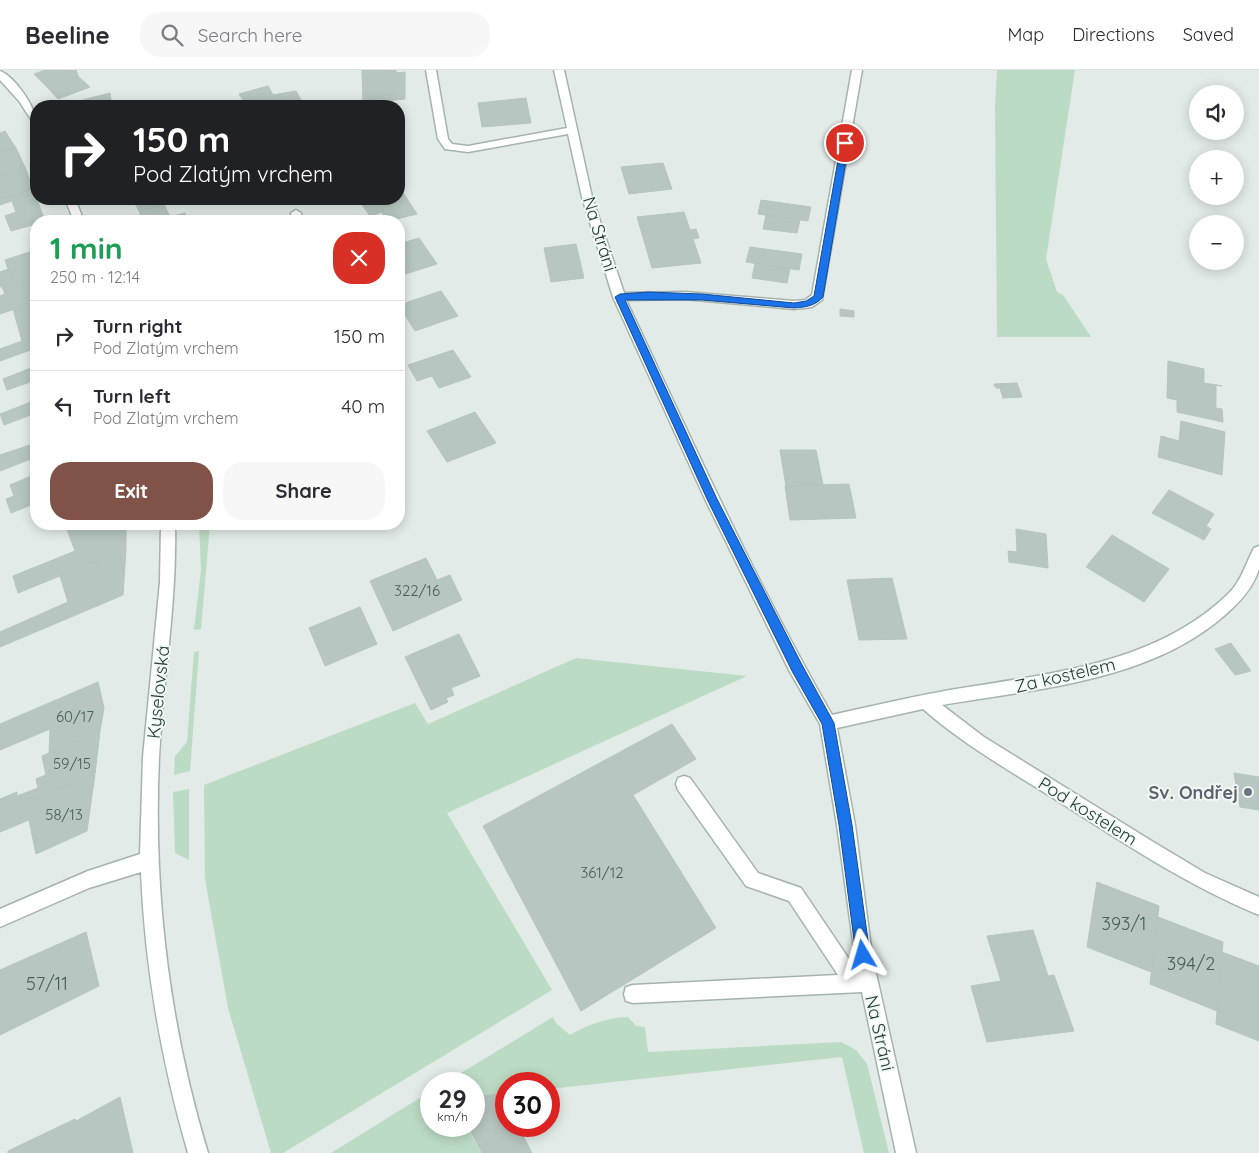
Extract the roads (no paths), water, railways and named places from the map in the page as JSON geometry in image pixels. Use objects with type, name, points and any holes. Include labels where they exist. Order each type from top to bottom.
[{"type":"street","points":[[431,70],[443,140],[448,147],[468,148],[573,130]]},
{"type":"street","name":"Na Stráni","points":[[559,70],[587,197],[620,297],[712,499],[796,667],[828,723],[846,825],[861,983],[906,1153]]},
{"type":"street","points":[[620,297],[644,295],[702,297],[794,306],[808,304],[818,297],[857,70]]},
{"type":"street","points":[[0,74],[23,99],[30,110]]},
{"type":"street","name":"Kyselovská","points":[[168,530],[169,571],[151,755],[150,860],[159,968],[171,1050],[198,1153]]},
{"type":"street","name":"Za kostelem","points":[[828,723],[926,701],[1078,674],[1130,660],[1196,630],[1235,598],[1259,552]]},
{"type":"street","name":"Pod kostelem","points":[[926,701],[946,720],[978,742],[1199,880],[1259,906]]},
{"type":"street","points":[[684,784],[752,880],[795,894],[861,983]]},
{"type":"street","points":[[0,918],[88,880],[150,860]]},
{"type":"street","points":[[633,994],[861,983]]},
{"type":"place","name":"Sv. Ondřej","points":[[1248,792]]}]
